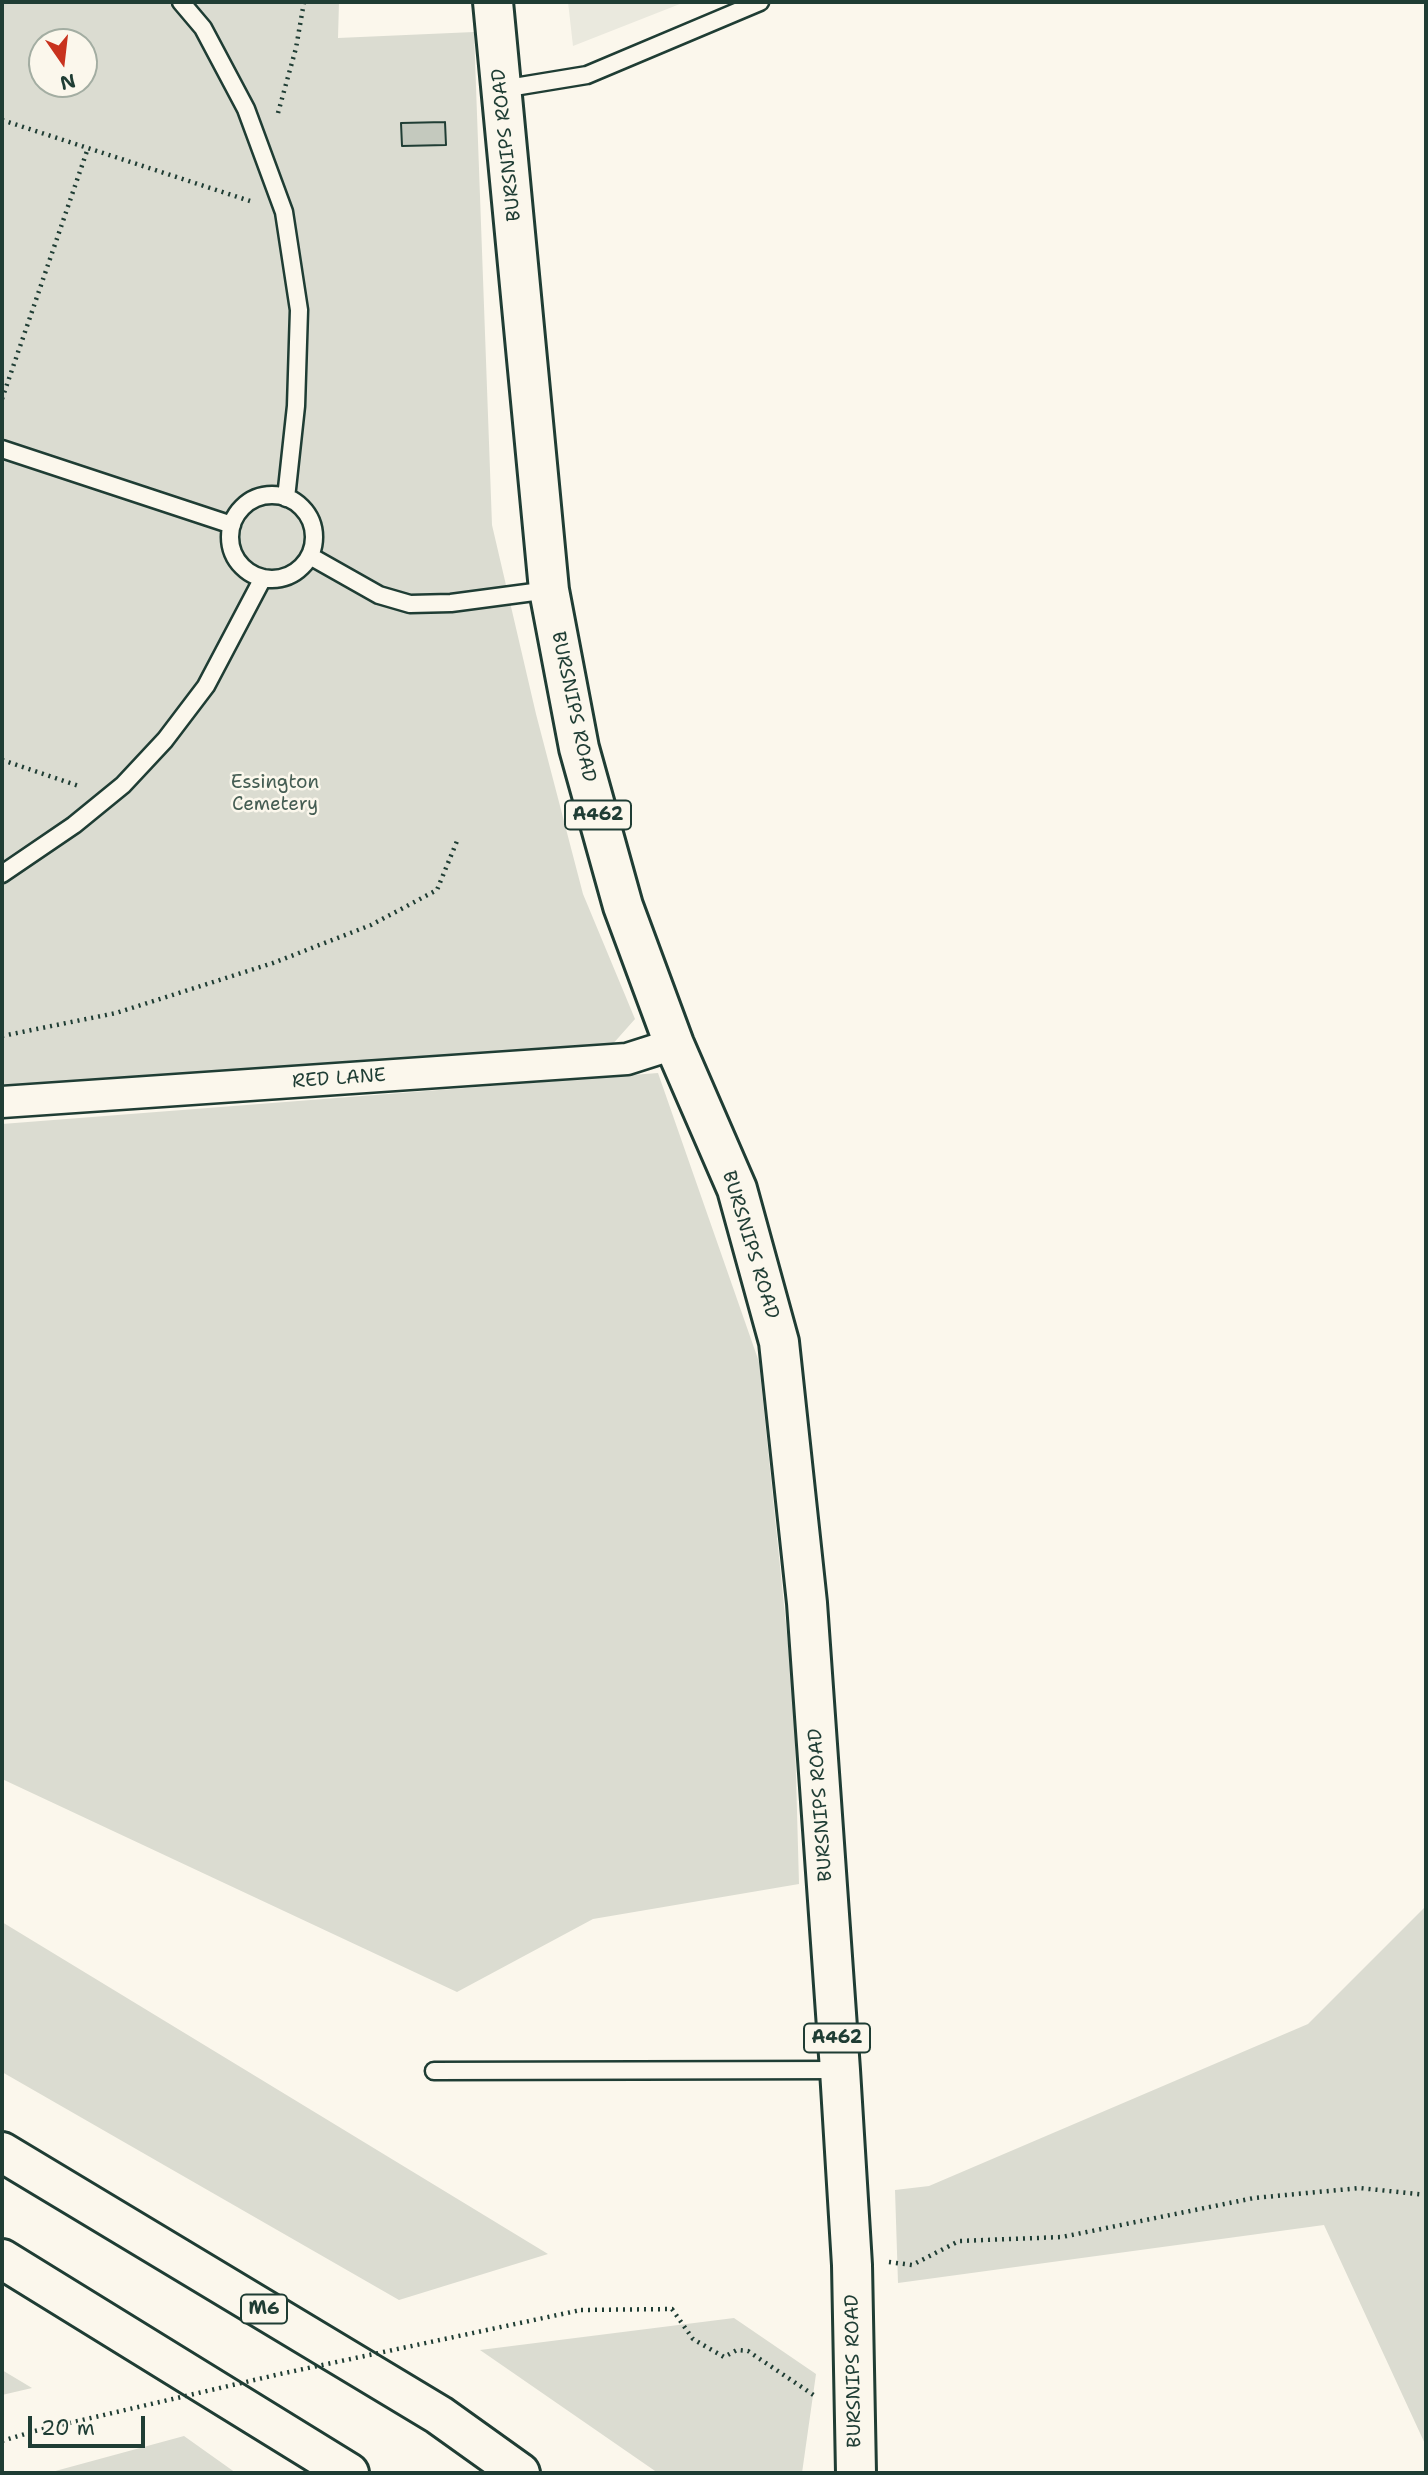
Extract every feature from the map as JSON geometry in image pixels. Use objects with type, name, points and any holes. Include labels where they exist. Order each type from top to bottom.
[{"type":"main road","name":"BURSNIPS ROAD","points":[[493,2],[549,590],[579,748],[623,906],[674,1044],[737,1189],[779,1342],[807,1603],[840,2070],[852,2266],[856,2473]]},
{"type":"main road","name":"M6","points":[[2,2152],[439,2415],[520,2473]]},
{"type":"main road","points":[[2,2259],[349,2473]]},
{"type":"street","name":"RED LANE","points":[[2,1102],[627,1059],[674,1044]]},
{"type":"lane","points":[[181,2],[203,28],[246,109],[284,212],[299,310],[296,406],[286,498]]},
{"type":"lane","points":[[502,89],[587,75],[760,2]]},
{"type":"lane","points":[[2,449],[232,525]]},
{"type":"lane","points":[[261,497],[286,498],[300,505],[308,516],[314,542],[310,555],[291,575],[263,579],[240,564],[233,552],[232,525],[238,512],[261,497]]},
{"type":"lane","points":[[310,555],[379,595],[410,604],[451,603],[549,590]]},
{"type":"lane","points":[[2,874],[74,825],[110,796],[165,740],[206,687],[263,579]]},
{"type":"lane","points":[[434,2071],[840,2070]]},
{"type":"path","points":[[262,153],[282,104],[296,48],[303,2]]},
{"type":"path","points":[[2,120],[284,212]]},
{"type":"path","points":[[2,399],[88,148]]},
{"type":"path","points":[[2,760],[110,796]]},
{"type":"path","points":[[2,1036],[116,1013],[260,967],[370,925],[437,890],[457,841]]},
{"type":"path","points":[[890,2262],[912,2265],[959,2241],[1062,2236],[1254,2197],[1360,2188],[1426,2195]]},
{"type":"path","points":[[2,2441],[280,2374],[581,2310],[673,2309],[693,2339],[723,2357],[737,2350],[748,2351],[819,2399]]},
{"type":"shaded area","points":[[568,2],[685,2],[573,46]]},
{"type":"green space","name":"Essington Cemetery","points":[[2,2],[339,2],[338,38],[474,32],[492,525],[536,714],[583,894],[635,1019],[611,1046],[2,1085]]},
{"type":"green space","points":[[658,1073],[759,1362],[794,1702],[799,1884],[593,1919],[457,1992],[2,1779],[2,1124]]},
{"type":"green space","points":[[1426,1906],[1426,2446],[1324,2225],[898,2283],[895,2190],[929,2186],[1308,2024]]},
{"type":"green space","points":[[2,1922],[548,2254],[399,2300],[2,2072]]},
{"type":"green space","points":[[734,2318],[816,2374],[802,2473],[658,2473],[480,2350]]},
{"type":"green space","points":[[2,2370],[32,2388],[2,2395]]},
{"type":"green space","points":[[184,2436],[236,2473],[48,2473]]},
{"type":"building","points":[[445,122],[446,145],[402,146],[401,123]]}]
